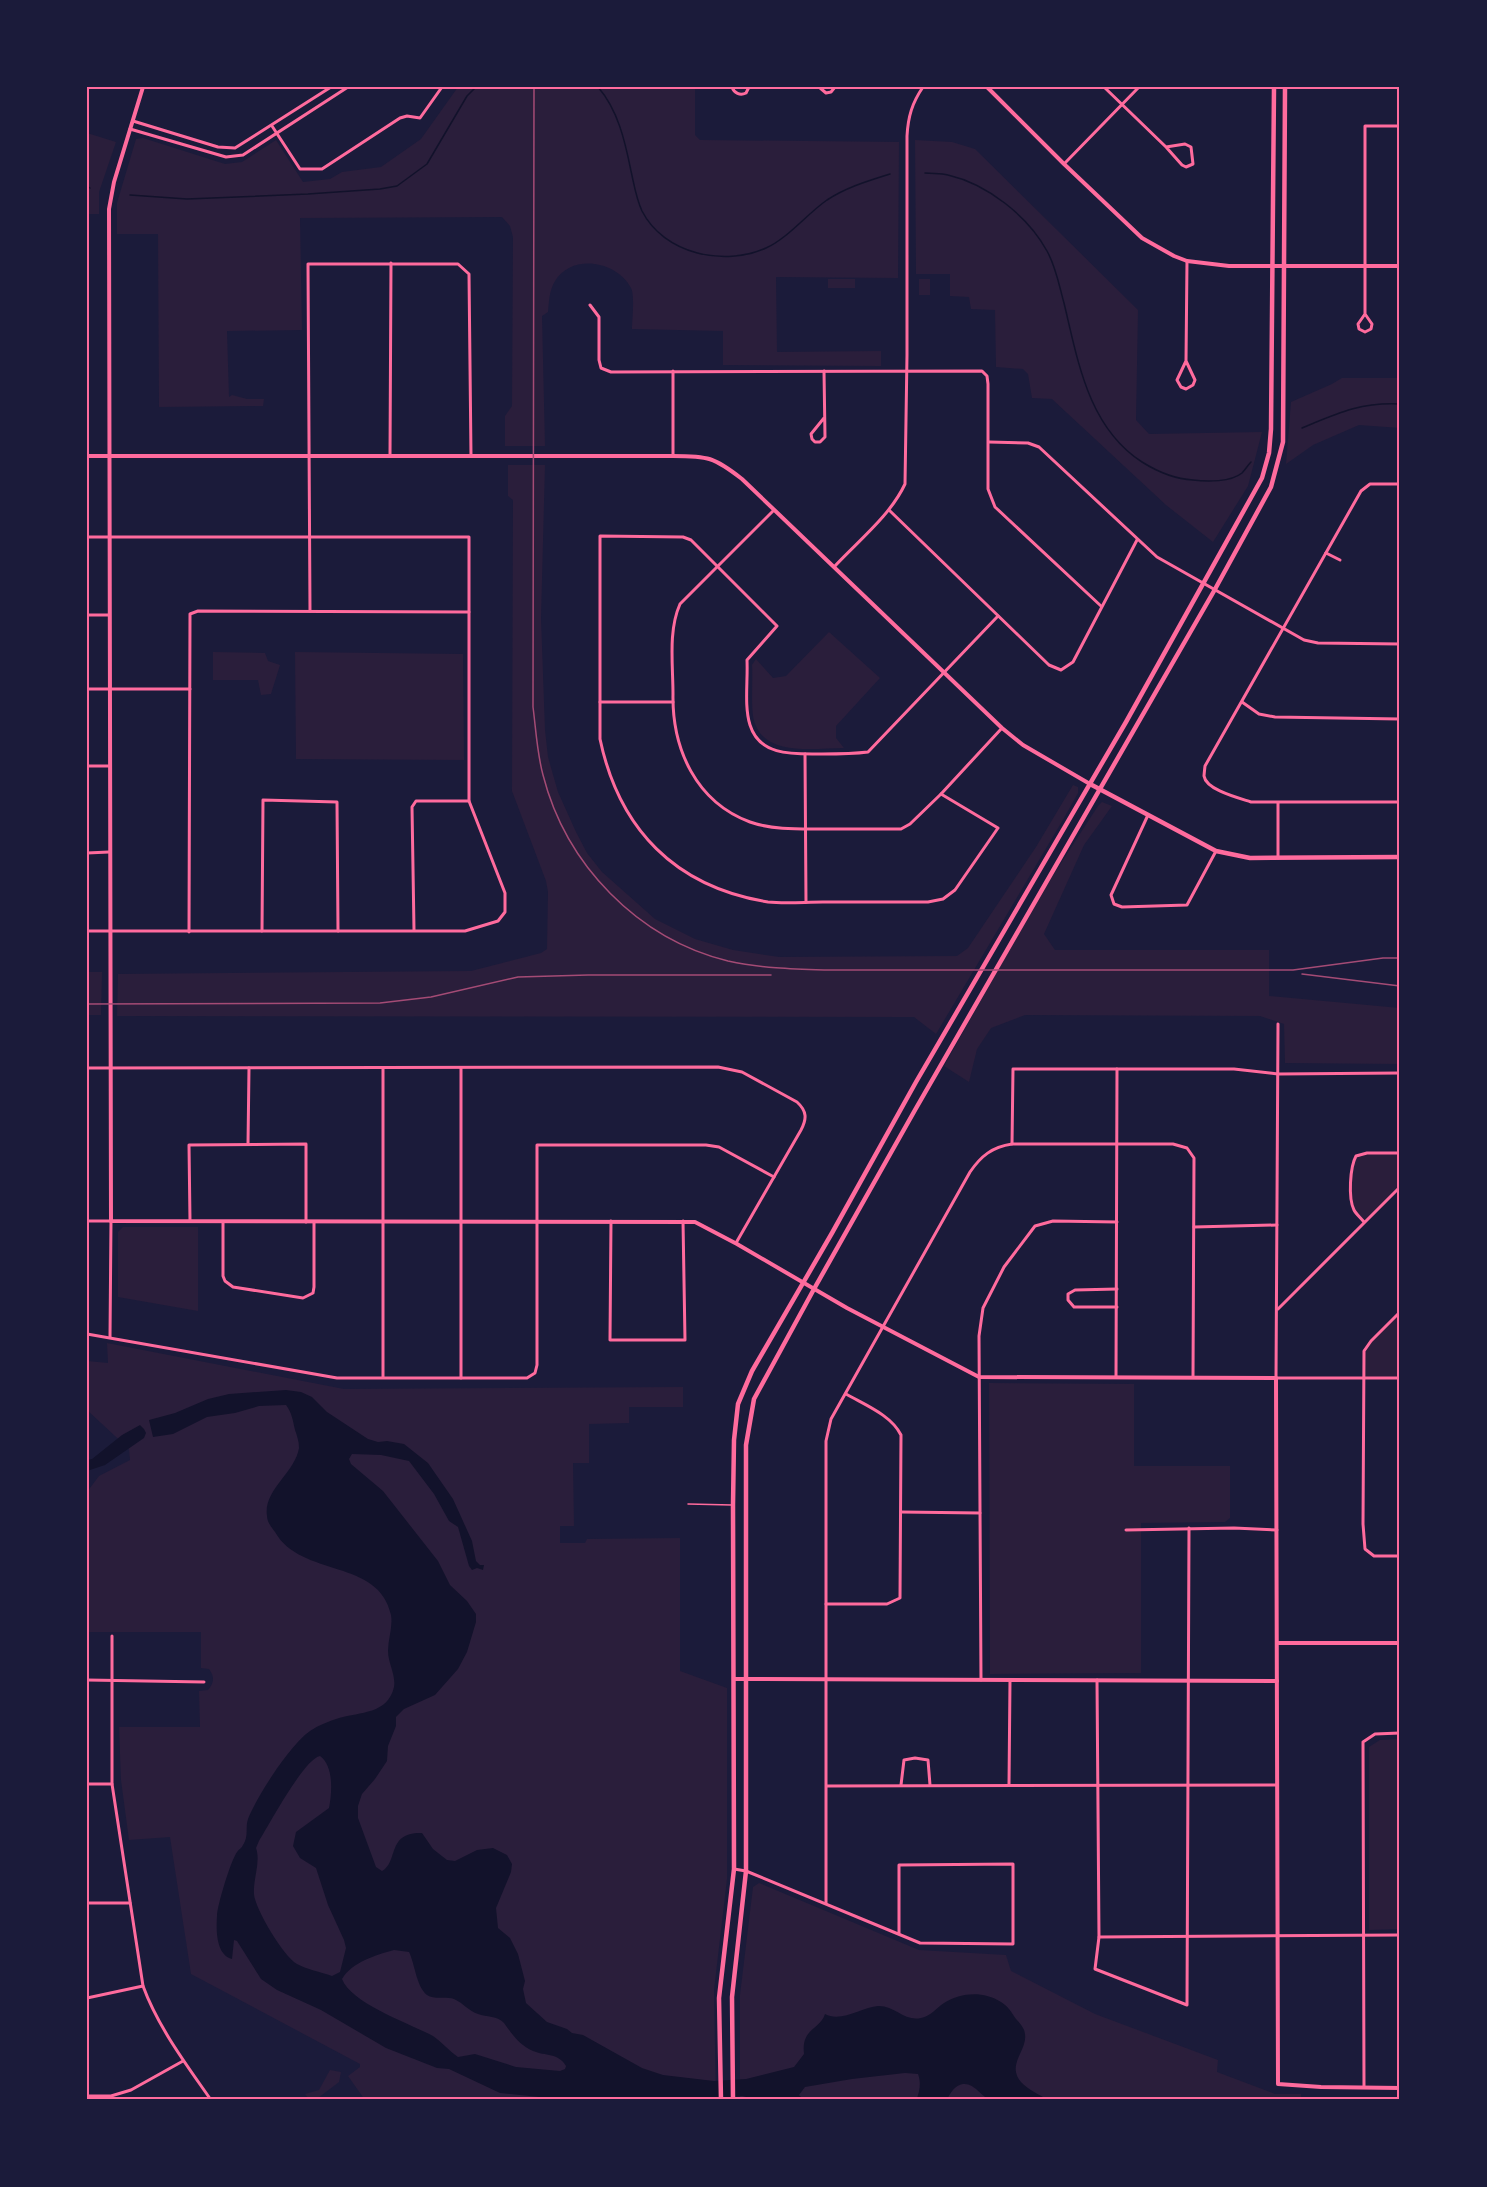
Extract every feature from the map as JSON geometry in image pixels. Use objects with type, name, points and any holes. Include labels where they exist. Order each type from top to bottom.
[{"type":"main road","points":[[721,2100],[719,1998],[734,1869],[733,1504],[734,1440],[738,1404],[752,1371],[912,1089],[1204,585],[1262,478],[1269,453],[1271,429],[1274,87]]},
{"type":"main road","points":[[733,2100],[733,1986],[746,1871],[746,1445],[754,1399],[814,1289],[1214,591],[1271,487],[1283,442],[1285,87]]},
{"type":"main road","points":[[1090,784],[1216,851],[1250,858],[1400,857]]},
{"type":"street","points":[[110,1337],[110,202],[143,87]]},
{"type":"street","points":[[133,121],[228,149],[235,148],[331,87]]},
{"type":"street","points":[[130,129],[226,157],[235,157],[243,155],[348,87]]},
{"type":"street","points":[[272,126],[300,169],[322,169],[399,118],[407,116],[420,118],[442,87]]},
{"type":"street","points":[[732,87],[735,93],[741,94],[746,93],[749,87]]},
{"type":"street","points":[[819,87],[826,93],[831,92],[835,87]]},
{"type":"street","points":[[834,567],[889,510],[900,496],[905,484],[907,136],[908,119],[914,100],[923,87]]},
{"type":"street","points":[[987,87],[1142,238],[1163,252],[1186,261],[1229,266],[1400,266]]},
{"type":"street","points":[[1104,87],[1182,165],[1186,167],[1193,164],[1191,147],[1185,144],[1166,147]]},
{"type":"street","points":[[1064,164],[1138,87]]},
{"type":"street","points":[[1365,314],[1359,324],[1361,331],[1365,332],[1370,331],[1372,327],[1365,314],[1365,126],[1400,126]]},
{"type":"street","points":[[1186,261],[1186,361],[1177,380],[1180,387],[1186,389],[1193,385],[1195,380],[1186,361]]},
{"type":"street","points":[[390,455],[391,263]]},
{"type":"street","points":[[310,612],[308,264],[458,264],[469,274],[471,456]]},
{"type":"street","points":[[590,305],[598,317],[601,368],[611,372],[982,371],[987,376],[988,384],[988,489],[995,507],[1101,606]]},
{"type":"street","points":[[673,456],[674,371]]},
{"type":"street","points":[[824,371],[825,437],[820,442],[815,442],[811,434],[824,418]]},
{"type":"street","points":[[988,442],[1028,443],[1039,447],[1157,557],[1304,640],[1318,643],[1400,644]]},
{"type":"street","points":[[87,456],[699,456],[721,462],[1002,728],[1023,745],[1090,784]]},
{"type":"street","points":[[1400,484],[1370,484],[1360,491],[1205,766],[1204,775],[1207,783],[1228,795],[1251,802],[1400,802]]},
{"type":"street","points":[[774,510],[680,604],[674,618],[673,702],[676,733],[683,759],[695,780],[711,798],[730,812],[751,822],[778,828],[901,829],[910,824],[941,794],[1002,728]]},
{"type":"street","points":[[889,510],[1049,665],[1061,670],[1073,662],[1138,540]]},
{"type":"street","points":[[941,794],[998,828],[956,890],[943,899],[928,902],[770,902],[736,895],[686,873],[658,850],[641,832],[615,791],[605,763],[600,739],[600,536],[683,537],[691,540],[777,626],[747,660],[750,724],[756,737],[778,752],[805,754],[868,752],[999,616]]},
{"type":"street","points":[[87,537],[469,537],[469,801],[505,893],[505,912],[498,921],[465,931],[87,931]]},
{"type":"street","points":[[1326,553],[1340,560]]},
{"type":"street","points":[[189,932],[190,614],[198,611],[470,612]]},
{"type":"street","points":[[87,615],[110,615]]},
{"type":"street","points":[[87,689],[190,689]]},
{"type":"street","points":[[600,702],[673,702]]},
{"type":"street","points":[[1242,702],[1259,714],[1275,717],[1400,719]]},
{"type":"street","points":[[805,754],[806,902]]},
{"type":"street","points":[[87,766],[109,766]]},
{"type":"street","points":[[262,931],[263,800],[337,802],[338,930]]},
{"type":"street","points":[[414,931],[412,807],[416,801],[469,801]]},
{"type":"street","points":[[1278,803],[1278,858]]},
{"type":"street","points":[[1148,815],[1111,895],[1114,904],[1122,907],[1187,904],[1216,851]]},
{"type":"street","points":[[87,853],[109,852]]},
{"type":"street","points":[[1278,1024],[1276,1378],[1278,2084],[1400,2088]]},
{"type":"street","points":[[87,1068],[718,1067],[742,1072],[803,1107],[805,1123],[736,1243]]},
{"type":"street","points":[[248,1144],[249,1068]]},
{"type":"street","points":[[383,1068],[383,1377]]},
{"type":"street","points":[[460,1378],[461,1068]]},
{"type":"street","points":[[1116,1376],[1117,1068]]},
{"type":"street","points":[[1012,1144],[1013,1069],[1234,1069],[1278,1074],[1400,1073]]},
{"type":"street","points":[[190,1222],[189,1145],[306,1144],[306,1222]]},
{"type":"street","points":[[826,1903],[826,1441],[831,1419],[980,1158],[998,1146],[1012,1144],[1173,1144],[1187,1148],[1194,1158],[1193,1377]]},
{"type":"street","points":[[87,1334],[337,1378],[526,1378],[536,1373],[537,1145],[706,1145],[719,1147],[774,1177]]},
{"type":"street","points":[[1364,1222],[1354,1210],[1352,1196],[1352,1164],[1356,1156],[1367,1153],[1400,1153]]},
{"type":"street","points":[[1278,1309],[1400,1187]]},
{"type":"street","points":[[87,1221],[694,1222],[736,1243],[883,1328],[979,1377],[1400,1378]]},
{"type":"street","points":[[610,1221],[610,1340],[685,1340],[683,1221]]},
{"type":"street","points":[[981,1680],[979,1336],[983,1308],[1004,1267],[1035,1226],[1053,1221],[1117,1222]]},
{"type":"street","points":[[223,1222],[223,1276],[228,1284],[233,1287],[303,1298],[313,1293],[314,1287],[314,1222]]},
{"type":"street","points":[[1194,1227],[1277,1225]]},
{"type":"street","points":[[1117,1289],[1076,1290],[1068,1294],[1068,1300],[1074,1306],[1117,1308]]},
{"type":"street","points":[[1400,1312],[1371,1341],[1364,1352],[1363,1378],[1365,1549],[1374,1556],[1400,1556]]},
{"type":"street","points":[[826,1604],[887,1604],[900,1598],[901,1435],[897,1426],[846,1394]]},
{"type":"street","points":[[901,1512],[980,1513]]},
{"type":"street","points":[[1126,1530],[1189,1528],[1277,1530]]},
{"type":"street","points":[[1097,1680],[1099,1937],[1095,1969],[1187,2006],[1189,1528]]},
{"type":"street","points":[[112,1636],[112,1784],[143,1986],[183,2061],[211,2100]]},
{"type":"street","points":[[1277,1643],[1400,1643]]},
{"type":"street","points":[[734,1679],[1277,1681]]},
{"type":"street","points":[[87,1680],[204,1682]]},
{"type":"street","points":[[1009,1785],[1010,1680]]},
{"type":"street","points":[[1364,2087],[1363,1742],[1375,1734],[1400,1733]]},
{"type":"street","points":[[901,1785],[904,1760],[915,1758],[928,1760],[930,1785]]},
{"type":"street","points":[[87,1784],[112,1784]]},
{"type":"street","points":[[827,1786],[1277,1785]]},
{"type":"street","points":[[734,1869],[746,1871],[826,1903],[899,1934],[920,1942],[1013,1944],[1012,1864],[899,1865],[899,1934]]},
{"type":"street","points":[[87,1903],[130,1903]]},
{"type":"street","points":[[1099,1937],[1400,1935]]},
{"type":"street","points":[[87,1998],[143,1986]]},
{"type":"street","points":[[87,2096],[111,2096],[131,2090],[183,2061]]},
{"type":"lane","points":[[688,1504],[733,1504]]},
{"type":"shaded area","points":[[458,87],[695,87],[695,135],[700,140],[899,142],[898,278],[776,277],[777,352],[881,351],[881,366],[723,365],[723,331],[632,329],[632,292],[624,279],[616,272],[594,264],[572,266],[555,281],[550,293],[548,312],[542,316],[545,446],[505,446],[505,416],[512,406],[513,237],[510,226],[502,217],[300,218],[302,330],[227,331],[229,397],[232,395],[247,399],[264,399],[263,406],[159,407],[158,234],[117,234],[117,203],[136,139],[143,138],[225,164],[242,162],[276,140],[303,182],[330,179],[342,172],[381,167],[421,139]]},
{"type":"shaded area","points":[[87,133],[116,142],[99,192],[99,214],[87,214]]},
{"type":"shaded area","points":[[915,140],[952,142],[975,149],[1138,310],[1136,420],[1149,434],[1262,432],[1248,486],[1213,542],[1166,505],[1052,399],[1032,398],[1028,374],[1023,369],[996,367],[995,310],[971,309],[969,297],[950,296],[950,274],[916,274]]},
{"type":"shaded area","points":[[828,279],[855,279],[855,288],[828,288]]},
{"type":"shaded area","points":[[919,279],[930,279],[930,295],[919,295]]},
{"type":"shaded area","points":[[1342,378],[1400,378],[1400,428],[1359,425],[1313,445],[1286,464],[1291,402]]},
{"type":"shaded area","points":[[508,465],[545,465],[541,618],[545,730],[548,757],[558,792],[587,853],[602,872],[655,919],[695,939],[733,950],[779,957],[957,956],[968,948],[1036,847],[1073,785],[1078,787],[1078,793],[1064,818],[936,1034],[914,1017],[117,1016],[118,974],[471,971],[541,953],[547,949],[548,892],[546,881],[512,791],[513,500],[508,496]]},
{"type":"shaded area","points":[[829,632],[880,678],[836,726],[836,738],[844,748],[803,749],[777,745],[766,739],[758,729],[753,716],[752,665],[756,659],[773,678],[786,676]]},
{"type":"shaded area","points":[[213,652],[265,653],[268,661],[280,665],[271,694],[261,695],[258,680],[213,680]]},
{"type":"shaded area","points":[[295,652],[463,654],[464,760],[296,759]]},
{"type":"shaded area","points":[[1102,802],[1112,806],[1084,845],[1044,934],[1055,950],[1269,950],[1269,996],[1400,1008],[1400,1064],[1285,1063],[1284,1024],[1260,1016],[1025,1015],[991,1028],[977,1049],[969,1082],[944,1066],[1039,897]]},
{"type":"shaded area","points":[[87,972],[102,972],[101,1015],[87,1015]]},
{"type":"shaded area","points":[[1367,1153],[1400,1153],[1400,1187],[1364,1222],[1352,1205],[1350,1183],[1356,1156]]},
{"type":"shaded area","points":[[123,1227],[198,1227],[198,1311],[118,1297],[118,1232]]},
{"type":"shaded area","points":[[1400,1313],[1400,1378],[1363,1378],[1364,1351]]},
{"type":"shaded area","points":[[107,1343],[344,1389],[683,1387],[683,1407],[629,1407],[629,1423],[589,1424],[589,1463],[573,1463],[574,1526],[560,1526],[560,1543],[585,1543],[587,1539],[680,1538],[680,1671],[727,1688],[727,1879],[714,1990],[716,2100],[365,2100],[348,2076],[360,2067],[360,2064],[191,1974],[170,1837],[129,1840],[121,1780],[119,1727],[200,1727],[199,1691],[208,1690],[213,1677],[209,1669],[201,1668],[201,1632],[87,1632],[87,1492],[99,1476],[130,1460],[129,1449],[87,1410],[87,1361],[108,1363]]},
{"type":"shaded area","points":[[989,1383],[1134,1384],[1134,1466],[1230,1466],[1230,1518],[1225,1522],[1141,1523],[1141,1673],[990,1674]]},
{"type":"shaded area","points":[[286,1390],[301,1392],[312,1397],[327,1412],[368,1439],[404,1444],[428,1463],[453,1499],[472,1541],[476,1561],[484,1565],[483,1570],[477,1568],[472,1570],[469,1566],[458,1527],[449,1521],[434,1494],[409,1461],[381,1455],[352,1454],[349,1459],[351,1464],[383,1491],[438,1561],[450,1585],[467,1601],[476,1614],[476,1622],[467,1652],[458,1669],[435,1695],[404,1709],[396,1717],[396,1726],[388,1746],[387,1761],[362,1794],[358,1806],[358,1818],[376,1867],[382,1871],[387,1867],[398,1842],[411,1834],[422,1833],[433,1849],[447,1860],[455,1861],[477,1850],[493,1848],[507,1855],[512,1864],[496,1908],[498,1928],[510,1938],[518,1954],[525,1981],[523,1989],[526,2003],[547,2022],[572,2033],[583,2035],[642,2068],[663,2075],[714,2081],[746,2079],[794,2067],[804,2054],[805,2039],[825,2014],[838,2017],[872,2007],[884,2006],[915,2019],[928,2016],[951,1999],[972,1994],[987,1996],[994,1998],[1010,2010],[1022,2026],[1025,2037],[1017,2062],[1017,2075],[1027,2087],[1048,2100],[996,2101],[984,2096],[971,2086],[963,2084],[951,2092],[947,2100],[911,2100],[917,2098],[920,2086],[919,2077],[918,2074],[905,2073],[805,2087],[799,2095],[804,2100],[759,2100],[742,2096],[706,2100],[568,2100],[500,2093],[449,2069],[437,2068],[386,2048],[321,2010],[277,1990],[261,1979],[237,1941],[234,1940],[232,1959],[227,1957],[220,1947],[217,1935],[219,1903],[231,1864],[245,1842],[248,1819],[266,1785],[293,1747],[310,1731],[332,1720],[379,1707],[391,1696],[394,1687],[388,1651],[391,1615],[384,1597],[371,1584],[356,1576],[302,1556],[287,1546],[272,1529],[268,1520],[267,1507],[270,1498],[292,1466],[299,1448],[292,1417],[286,1405],[259,1406],[235,1413],[207,1417],[173,1434],[153,1437],[149,1420],[229,1394]],"holes":[[[320,1756],[325,1760],[330,1773],[329,1808],[296,1832],[293,1846],[300,1858],[316,1868],[328,1905],[344,1940],[346,1948],[340,1972],[332,1976],[301,1966],[291,1960],[265,1921],[254,1894],[258,1859],[256,1848],[259,1841],[296,1780],[305,1768]],[[394,1950],[409,1952],[418,1981],[427,1995],[454,1999],[475,2013],[499,2019],[524,2046],[560,2059],[566,2066],[565,2069],[560,2071],[516,2067],[475,2054],[458,2057],[433,2036],[382,2012],[357,1997],[342,1979],[346,1973],[372,1957]]]},
{"type":"shaded area","points":[[140,1425],[146,1433],[144,1438],[105,1465],[87,1471],[87,1460],[92,1459],[122,1435]]},
{"type":"shaded area","points":[[1400,1739],[1400,1929],[1369,1930],[1369,1747],[1380,1740]]},
{"type":"shaded area","points":[[759,1883],[919,1950],[1006,1955],[1011,1971],[1095,2014],[1218,2060],[1217,2072],[1275,2094],[1301,2094],[1301,2100],[740,2100],[740,1995],[753,1887]]},
{"type":"shaded area","points":[[330,2070],[341,2072],[339,2082],[318,2098],[309,2099],[305,2094],[319,2090]]},
{"type":"waterway","points":[[130,195],[187,199],[308,194],[397,186],[427,164],[467,96],[476,87]]},
{"type":"waterway","points":[[598,87],[611,106],[620,126],[642,211],[652,226],[665,238],[696,253],[732,256],[750,254],[766,248],[782,239],[820,205],[835,195],[890,174]]},
{"type":"waterway","points":[[925,173],[945,174],[977,186],[1005,203],[1039,238],[1055,270],[1074,347],[1088,391],[1109,431],[1124,447],[1154,469],[1173,477],[1199,481],[1232,478],[1242,473],[1251,462]]},
{"type":"waterway","points":[[1302,428],[1361,407],[1400,404]]},
{"type":"railway","points":[[534,87],[533,707],[541,767],[554,808],[569,839],[588,868],[610,894],[664,935],[695,950],[728,961],[776,968],[824,970],[1293,970],[1383,958],[1400,958]]},
{"type":"railway","points":[[1302,974],[1400,986]]},
{"type":"railway","points":[[87,1004],[380,1003],[431,997],[518,977],[771,975]]}]
